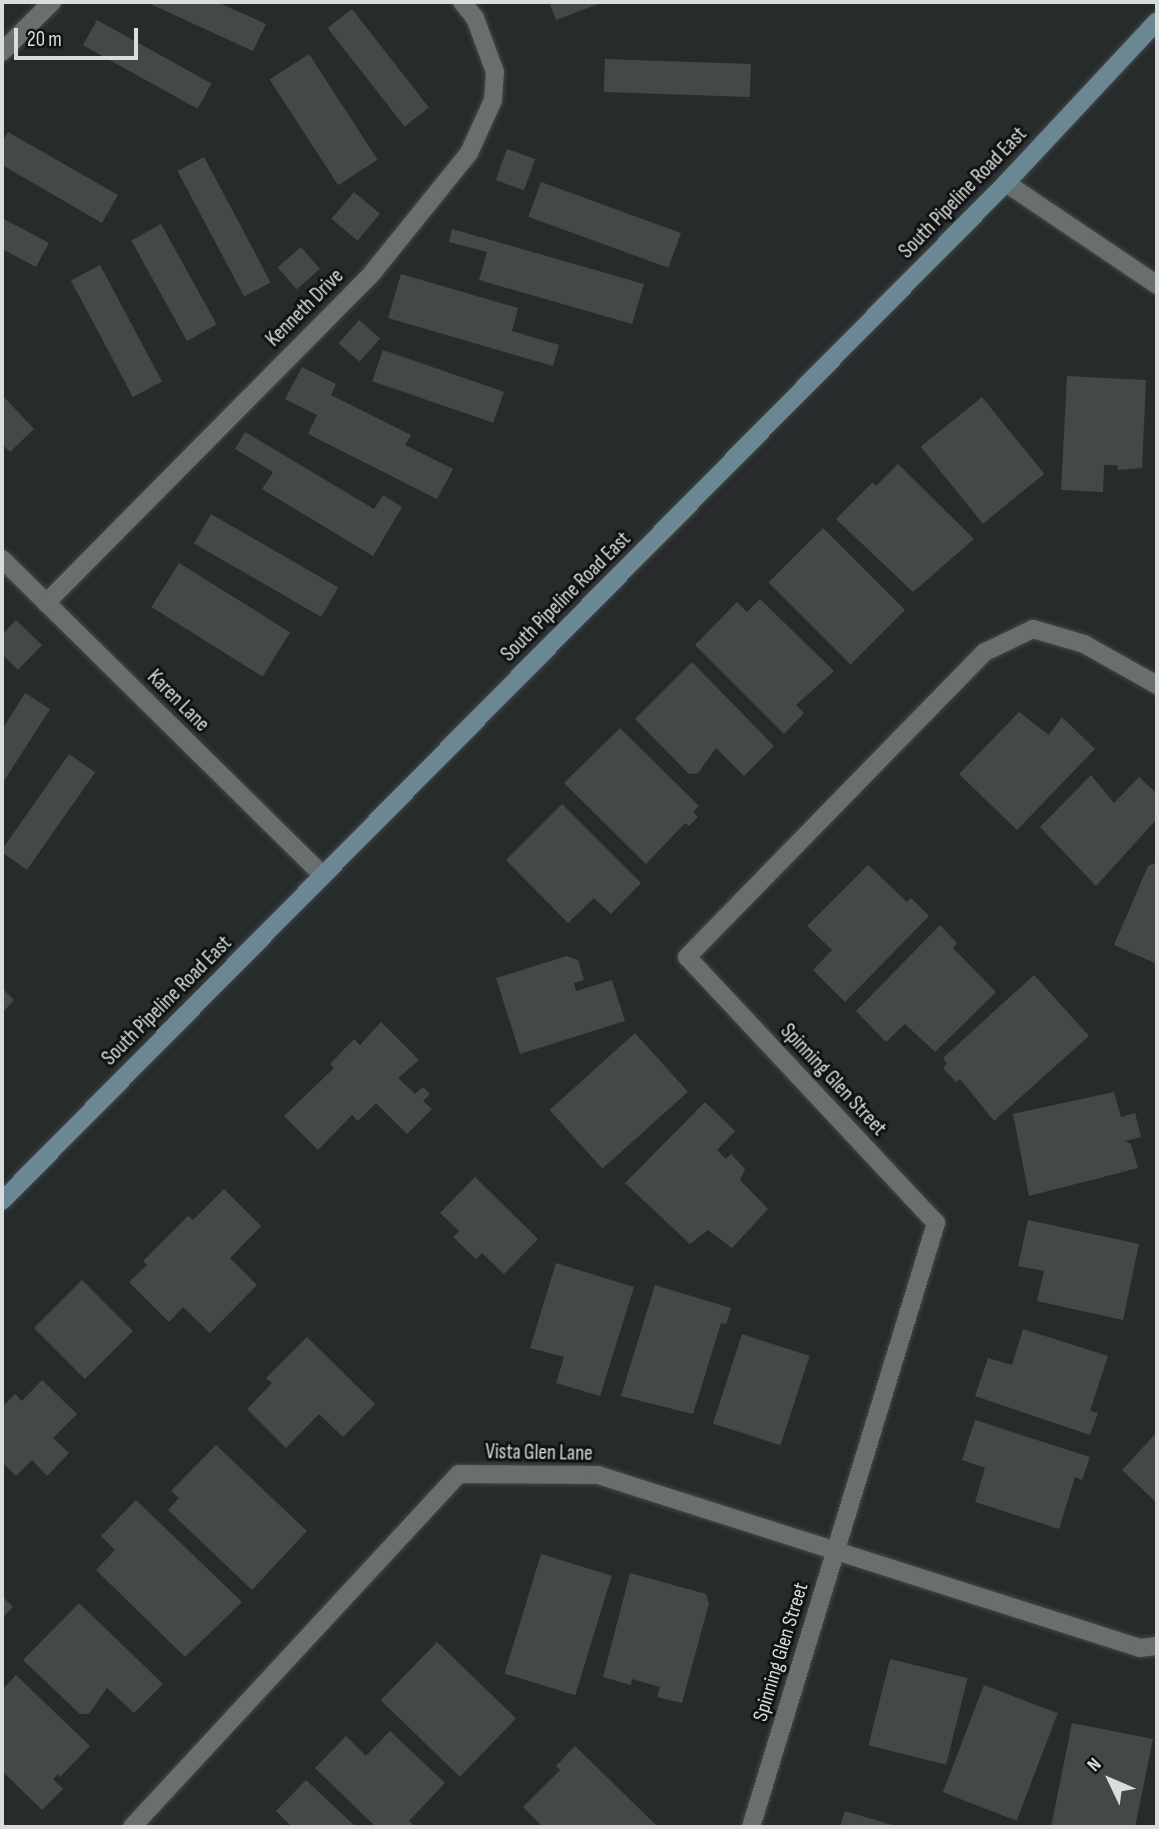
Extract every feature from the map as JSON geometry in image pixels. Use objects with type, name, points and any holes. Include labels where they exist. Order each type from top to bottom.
[{"type":"street","points":[[2,52],[52,2]]},
{"type":"street","name":"Kenneth Drive","points":[[46,603],[373,272],[469,153],[493,100],[495,72],[475,18],[462,2]]},
{"type":"street","name":"South Pipeline Road East","points":[[2,1201],[1006,183],[1157,21]]},
{"type":"street","points":[[1006,183],[1157,285]]},
{"type":"street","name":"Karen Lane","points":[[2,559],[323,876]]},
{"type":"street","name":"Spinning Glen Street","points":[[751,1827],[936,1223],[687,957],[985,652],[1033,629],[1084,644],[1157,685]]},
{"type":"street","name":"Vista Glen Lane","points":[[132,1827],[459,1474],[598,1475],[835,1553],[1140,1648],[1157,1646]]},
{"type":"building","points":[[146,2],[217,2],[266,24],[253,51]]},
{"type":"building","points":[[549,2],[603,2],[556,20]]},
{"type":"building","points":[[352,9],[429,108],[405,127],[328,28]]},
{"type":"building","points":[[97,20],[212,84],[198,109],[83,45]]},
{"type":"building","points":[[309,54],[378,160],[338,185],[270,80]]},
{"type":"building","points":[[605,59],[751,64],[750,97],[604,92]]},
{"type":"building","points":[[8,132],[118,195],[102,223],[2,165],[2,143]]},
{"type":"building","points":[[507,149],[535,159],[524,190],[496,180]]},
{"type":"building","points":[[204,157],[271,282],[244,296],[178,171]]},
{"type":"building","points":[[541,182],[681,233],[668,268],[528,217]]},
{"type":"building","points":[[354,192],[380,214],[358,241],[332,219]]},
{"type":"building","points":[[2,218],[49,243],[36,267],[2,249]]},
{"type":"building","points":[[161,224],[217,325],[187,341],[131,240]]},
{"type":"building","points":[[452,229],[644,284],[632,324],[479,280],[487,252],[449,242]]},
{"type":"building","points":[[301,247],[320,269],[297,289],[278,267]]},
{"type":"building","points":[[100,265],[162,382],[133,397],[71,280]]},
{"type":"building","points":[[401,274],[518,308],[512,331],[559,345],[553,366],[388,318]]},
{"type":"building","points":[[359,320],[380,338],[360,362],[339,343]]},
{"type":"building","points":[[383,350],[504,392],[493,423],[372,381]]},
{"type":"building","points":[[302,367],[336,384],[331,395],[411,435],[405,445],[453,469],[437,499],[308,434],[317,415],[285,399]]},
{"type":"building","points":[[1067,376],[1146,380],[1142,468],[1118,470],[1117,465],[1104,465],[1103,492],[1061,490]]},
{"type":"building","points":[[2,395],[34,429],[10,452],[2,444]]},
{"type":"building","points":[[982,397],[1044,474],[983,524],[921,447]]},
{"type":"building","points":[[245,432],[374,509],[383,495],[402,507],[373,556],[262,489],[273,472],[235,449]]},
{"type":"building","points":[[898,464],[974,539],[913,592],[836,519],[873,482],[876,486]]},
{"type":"building","points":[[211,514],[338,588],[321,617],[194,543]]},
{"type":"building","points":[[823,528],[905,610],[851,664],[769,582]]},
{"type":"building","points":[[179,563],[290,632],[263,677],[151,607]]},
{"type":"building","points":[[760,599],[834,671],[796,705],[804,713],[784,734],[695,645],[737,602],[747,612]]},
{"type":"building","points":[[16,620],[42,645],[18,670],[2,654],[2,635]]},
{"type":"building","points":[[692,662],[774,746],[744,776],[716,748],[698,773],[689,774],[635,719]]},
{"type":"building","points":[[25,693],[50,709],[2,784],[2,730]]},
{"type":"building","points":[[1019,712],[1049,735],[1062,717],[1095,749],[1017,830],[959,774]]},
{"type":"building","points":[[620,728],[699,806],[693,812],[698,817],[689,826],[685,823],[646,864],[564,783]]},
{"type":"building","points":[[69,754],[95,772],[27,870],[2,850]]},
{"type":"building","points":[[1091,775],[1114,803],[1139,777],[1157,794],[1157,819],[1096,886],[1040,827]]},
{"type":"building","points":[[562,804],[641,883],[611,914],[594,898],[568,923],[506,860]]},
{"type":"building","points":[[1157,862],[1157,964],[1114,945],[1148,866]]},
{"type":"building","points":[[868,865],[907,902],[911,898],[929,916],[845,1002],[813,970],[832,950],[807,926]]},
{"type":"building","points":[[940,925],[957,943],[953,948],[996,992],[935,1052],[905,1024],[886,1042],[856,1011]]},
{"type":"building","points":[[567,956],[578,960],[584,980],[574,983],[576,991],[612,980],[625,1021],[520,1054],[496,978]]},
{"type":"building","points":[[1034,975],[1089,1036],[994,1121],[960,1079],[956,1082],[943,1068],[947,1063],[943,1058]]},
{"type":"building","points":[[2,988],[14,1000],[2,1013]]},
{"type":"building","points":[[381,1022],[419,1060],[398,1078],[415,1094],[423,1087],[430,1094],[423,1101],[432,1109],[407,1134],[376,1103],[358,1121],[352,1115],[318,1150],[284,1116],[334,1068],[330,1064],[354,1039],[360,1045]]},
{"type":"building","points":[[635,1033],[688,1092],[602,1169],[550,1110]]},
{"type":"building","points":[[1114,1092],[1121,1117],[1135,1113],[1141,1137],[1125,1141],[1131,1144],[1138,1168],[1029,1196],[1013,1114]]},
{"type":"building","points":[[705,1102],[735,1131],[717,1150],[726,1159],[731,1154],[745,1169],[740,1180],[768,1209],[732,1248],[708,1230],[690,1244],[625,1183]]},
{"type":"building","points":[[475,1177],[538,1239],[504,1274],[482,1253],[476,1259],[453,1237],[459,1231],[440,1213]]},
{"type":"building","points":[[224,1189],[261,1226],[230,1258],[257,1285],[210,1333],[183,1307],[169,1322],[129,1282],[147,1265],[143,1261],[188,1216],[193,1220]]},
{"type":"building","points":[[1028,1220],[1139,1244],[1123,1320],[1037,1301],[1044,1271],[1018,1266]]},
{"type":"building","points":[[556,1263],[634,1287],[600,1396],[556,1383],[564,1357],[530,1348]]},
{"type":"building","points":[[82,1280],[133,1331],[85,1379],[34,1328]]},
{"type":"building","points":[[655,1285],[731,1308],[726,1324],[721,1323],[693,1414],[621,1396]]},
{"type":"building","points":[[1023,1329],[1108,1356],[1090,1411],[1098,1413],[1090,1435],[975,1396],[988,1358],[1012,1365]]},
{"type":"building","points":[[742,1334],[810,1356],[780,1445],[713,1423]]},
{"type":"building","points":[[307,1337],[375,1404],[343,1437],[319,1414],[286,1448],[247,1409],[272,1383],[266,1378]]},
{"type":"building","points":[[42,1380],[77,1414],[53,1438],[69,1453],[47,1476],[32,1460],[16,1476],[2,1462],[2,1407],[15,1394],[22,1401]]},
{"type":"building","points":[[975,1420],[1090,1457],[1082,1480],[1075,1477],[1059,1529],[975,1502],[985,1468],[962,1460]]},
{"type":"building","points":[[1157,1432],[1157,1503],[1122,1470]]},
{"type":"building","points":[[216,1445],[307,1531],[252,1590],[168,1510],[179,1498],[171,1491]]},
{"type":"building","points":[[136,1500],[242,1602],[185,1657],[96,1570],[115,1550],[101,1536]]},
{"type":"building","points":[[541,1554],[612,1576],[575,1695],[504,1674]]},
{"type":"building","points":[[630,1573],[706,1594],[709,1603],[682,1703],[657,1697],[660,1687],[632,1679],[631,1685],[603,1677]]},
{"type":"building","points":[[2,1596],[13,1607],[2,1618]]},
{"type":"building","points":[[79,1603],[163,1684],[134,1713],[107,1688],[89,1714],[80,1714],[23,1660]]},
{"type":"building","points":[[437,1642],[516,1718],[460,1777],[381,1700]]},
{"type":"building","points":[[890,1659],[968,1678],[946,1765],[868,1745]]},
{"type":"building","points":[[16,1675],[90,1746],[60,1777],[58,1774],[53,1779],[63,1789],[42,1810],[2,1771],[2,1690]]},
{"type":"building","points":[[984,1685],[1058,1713],[1017,1821],[943,1792]]},
{"type":"building","points":[[1072,1723],[1153,1739],[1135,1827],[1051,1827]]},
{"type":"building","points":[[390,1731],[445,1783],[409,1821],[415,1827],[376,1827],[315,1768],[346,1736],[366,1756]]},
{"type":"building","points":[[575,1746],[658,1827],[543,1827],[523,1807],[560,1770],[556,1766]]},
{"type":"building","points":[[306,1780],[356,1827],[292,1827],[276,1811]]},
{"type":"building","points":[[845,1811],[899,1827],[840,1827]]}]
